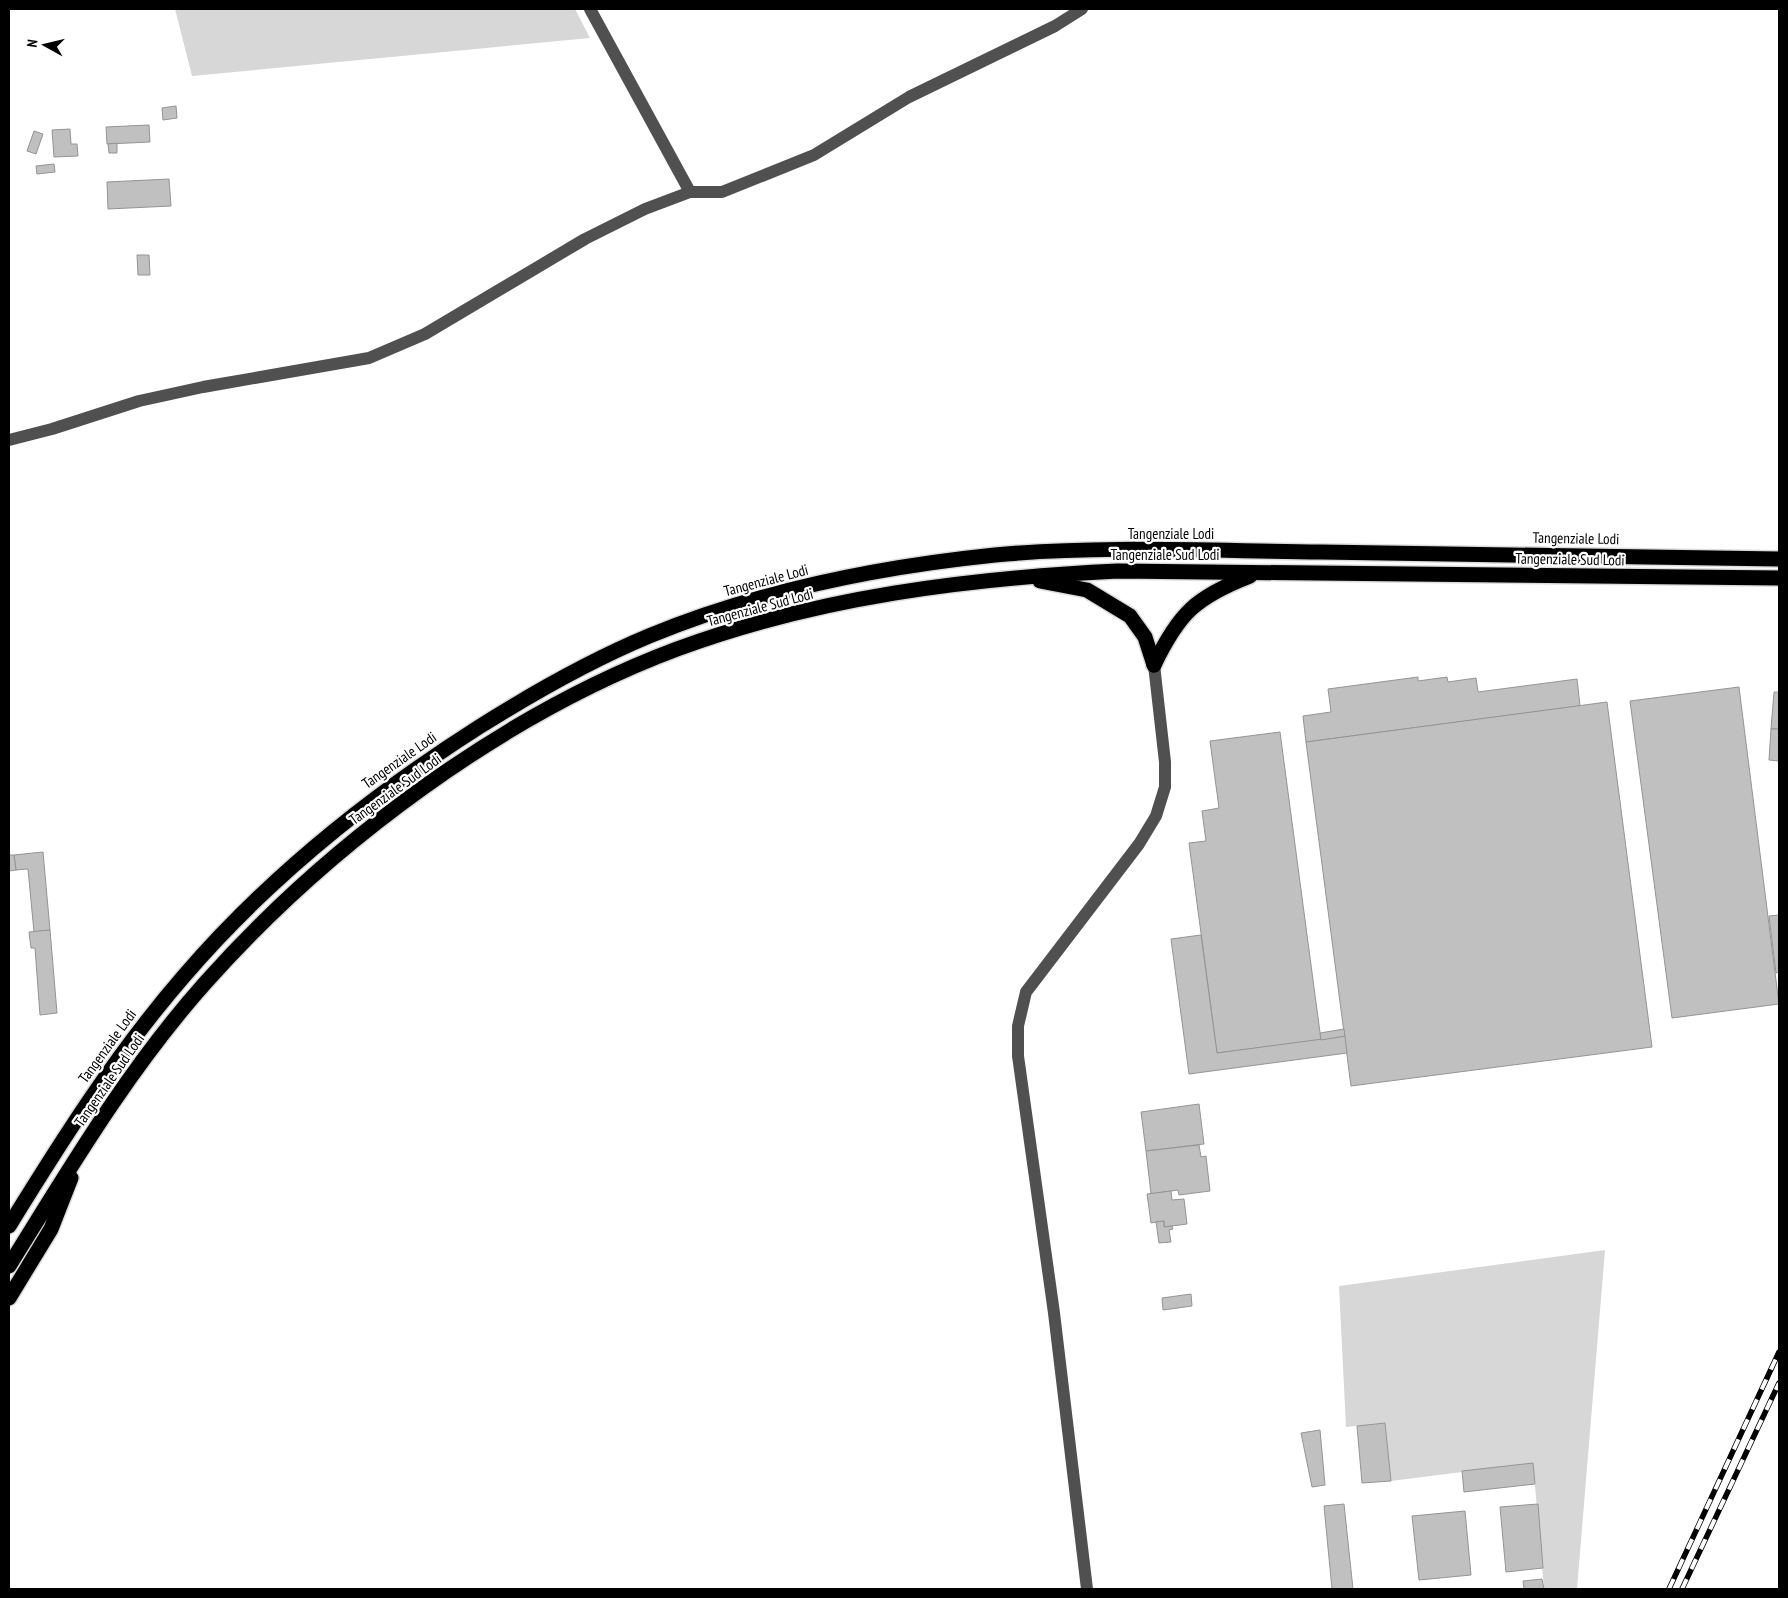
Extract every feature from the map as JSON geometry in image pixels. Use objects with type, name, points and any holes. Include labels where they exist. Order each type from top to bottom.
[{"type":"highway","name":"Tangenziale Lodi","points":[[9,1226],[80,1114],[150,1017],[218,937],[292,866],[333,830],[376,797],[464,737],[555,682],[608,654],[659,632],[735,606],[845,578],[948,561],[1051,552],[1211,550],[1779,559]]},
{"type":"highway","name":"Tangenziale Sud Lodi","points":[[9,1266],[125,1085],[161,1037],[205,983],[244,941],[334,857],[429,785],[496,740],[556,705],[677,649],[744,628],[865,598],[964,583],[1020,577],[1118,571],[1779,578]]},
{"type":"highway","points":[[1154,665],[1168,635],[1187,611],[1218,588],[1259,573]]},
{"type":"highway","points":[[1020,577],[1086,590],[1130,616],[1145,637],[1154,665]]},
{"type":"highway","points":[[9,1298],[51,1229],[61,1208],[80,1153]]},
{"type":"street","points":[[590,9],[690,192]]},
{"type":"street","points":[[9,440],[52,430],[139,401],[203,387],[369,358],[426,334],[585,239],[645,209],[690,192],[722,192],[814,155],[909,97],[1055,26],[1082,9]]},
{"type":"street","points":[[1087,1589],[1054,1314],[1018,1056],[1018,1026],[1026,992],[1139,844],[1156,816],[1165,787],[1165,762],[1154,665]]},
{"type":"shaded area","points":[[175,9],[575,9],[590,38],[192,76]]},
{"type":"shaded area","points":[[1605,1250],[1577,1589],[1544,1589],[1533,1463],[1391,1481],[1385,1423],[1346,1427],[1339,1286]]},
{"type":"building","points":[[176,106],[177,118],[163,120],[162,108]]},
{"type":"building","points":[[149,125],[150,142],[107,144],[106,127]]},
{"type":"building","points":[[70,129],[71,144],[77,144],[78,156],[54,157],[52,130]]},
{"type":"building","points":[[34,131],[43,134],[36,154],[27,151]]},
{"type":"building","points":[[117,143],[117,153],[109,153],[108,144]]},
{"type":"building","points":[[54,164],[55,172],[37,174],[36,166]]},
{"type":"building","points":[[169,179],[171,206],[108,209],[107,182]]},
{"type":"building","points":[[137,255],[149,255],[150,275],[138,275]]},
{"type":"building","points":[[1418,677],[1418,681],[1447,677],[1448,682],[1476,678],[1478,692],[1577,679],[1580,706],[1306,742],[1303,716],[1331,712],[1328,689]]},
{"type":"building","points":[[1739,687],[1779,1004],[1672,1018],[1630,701]]},
{"type":"building","points":[[1774,692],[1779,692],[1779,729],[1771,729]]},
{"type":"building","points":[[1607,702],[1652,1047],[1351,1086],[1306,742]]},
{"type":"building","points":[[1771,729],[1779,729],[1779,761],[1769,760]]},
{"type":"building","points":[[1280,732],[1321,1040],[1217,1053],[1189,843],[1206,841],[1202,811],[1219,808],[1210,741]]},
{"type":"building","points":[[43,852],[50,930],[34,932],[28,869],[16,870],[14,855]]},
{"type":"building","points":[[9,855],[14,855],[16,870],[9,871]]},
{"type":"building","points":[[1779,915],[1779,972],[1776,973],[1769,916]]},
{"type":"building","points":[[50,930],[57,1013],[40,1015],[35,948],[31,948],[29,932]]},
{"type":"building","points":[[1201,935],[1217,1053],[1345,1036],[1347,1053],[1189,1074],[1171,939]]},
{"type":"building","points":[[1344,1029],[1345,1036],[1321,1040],[1320,1033]]},
{"type":"building","points":[[1199,1104],[1204,1144],[1146,1151],[1141,1112]]},
{"type":"building","points":[[1199,1145],[1201,1157],[1206,1156],[1210,1191],[1179,1195],[1178,1190],[1151,1194],[1146,1151]]},
{"type":"building","points":[[1171,1191],[1172,1200],[1184,1199],[1187,1224],[1164,1227],[1164,1221],[1151,1223],[1147,1194]]},
{"type":"building","points":[[1164,1221],[1164,1227],[1172,1226],[1173,1229],[1169,1230],[1171,1242],[1159,1243],[1156,1222]]},
{"type":"building","points":[[1191,1294],[1192,1306],[1163,1310],[1162,1298]]},
{"type":"building","points":[[1385,1423],[1391,1481],[1362,1483],[1357,1426]]},
{"type":"building","points":[[1320,1430],[1325,1485],[1312,1487],[1301,1433]]},
{"type":"building","points":[[1533,1463],[1535,1484],[1464,1492],[1462,1471]]},
{"type":"building","points":[[1344,1504],[1353,1589],[1332,1589],[1324,1506]]},
{"type":"building","points":[[1538,1504],[1543,1568],[1506,1572],[1500,1507]]},
{"type":"building","points":[[1465,1511],[1471,1575],[1419,1580],[1412,1516]]},
{"type":"building","points":[[1542,1579],[1544,1589],[1524,1589],[1523,1581]]},
{"type":"railway","points":[[1669,1589],[1779,1352]]},
{"type":"railway","points":[[1682,1589],[1779,1383]]}]
